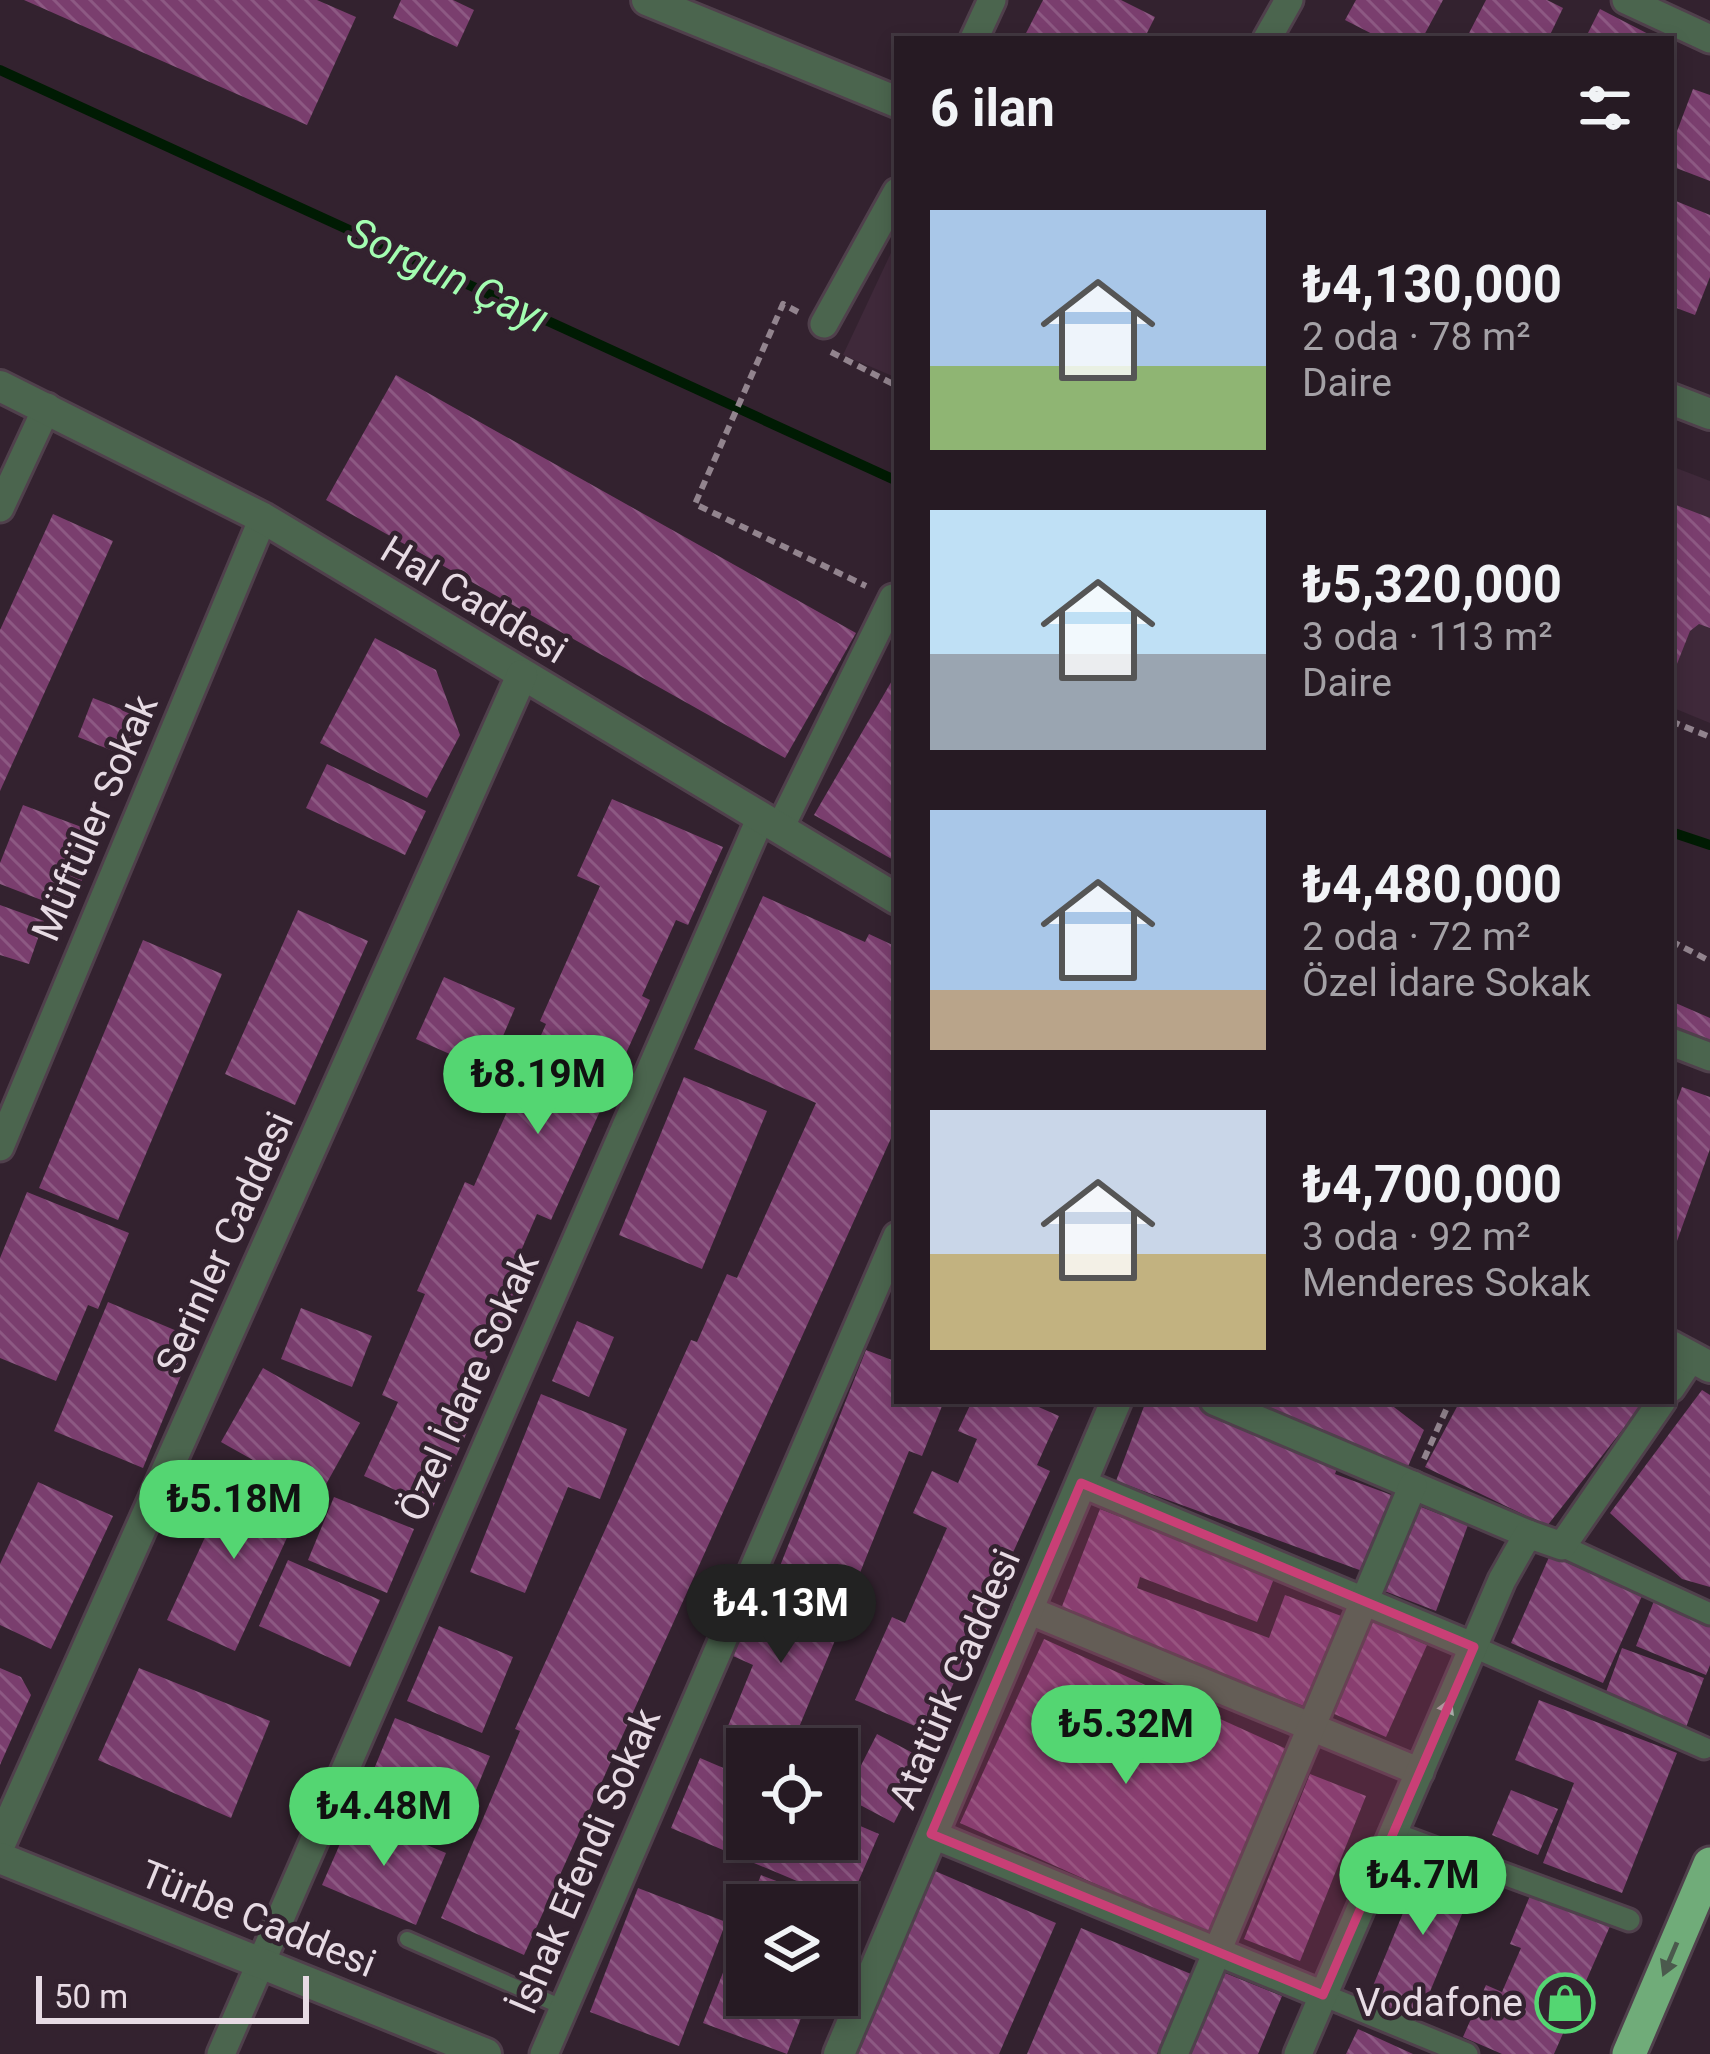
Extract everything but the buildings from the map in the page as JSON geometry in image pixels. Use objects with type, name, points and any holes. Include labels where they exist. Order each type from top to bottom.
[{"type":"highway","points":[[1629,2054],[1710,1864]]},
{"type":"street","points":[[647,0],[894,101]]},
{"type":"street","points":[[975,36],[992,0]]},
{"type":"street","points":[[1269,36],[1288,0]]},
{"type":"street","points":[[1626,0],[1710,38]]},
{"type":"street","points":[[824,324],[894,197]]},
{"type":"street","name":"Hal Caddesi","points":[[0,386],[262,518],[894,897]]},
{"type":"street","points":[[1674,400],[1710,413]]},
{"type":"street","points":[[0,508],[47,407]]},
{"type":"street","name":"Müftüler Sokak","points":[[0,1147],[8,1102],[262,518]]},
{"type":"street","name":"Özel İdare Sokak","points":[[220,2054],[770,823],[893,598]]},
{"type":"street","name":"Serinler Caddesi","points":[[0,1844],[522,674]]},
{"type":"street","points":[[1676,1044],[1710,1057]]},
{"type":"street","name":"İshak Efendi Sokak","points":[[544,2054],[894,1243]]},
{"type":"street","points":[[1674,1383],[1691,1357]]},
{"type":"street","name":"Atatürk Caddesi","points":[[839,2054],[1115,1404]]},
{"type":"street","points":[[1221,1404],[1562,1546],[1710,1614]]},
{"type":"street","points":[[1562,1546],[1660,1404]]},
{"type":"street","points":[[1081,1483],[1704,1748]]},
{"type":"street","points":[[1174,2054],[1413,1485]]},
{"type":"street","points":[[1298,2054],[1502,1580],[1528,1534]]},
{"type":"street","points":[[1026,1609],[1420,1772]]},
{"type":"street","points":[[1393,1833],[1629,1920]]},
{"type":"street","points":[[932,1834],[1467,2054]]},
{"type":"street","name":"Türbe Caddesi","points":[[0,1858],[486,2054]]},
{"type":"lane","points":[[407,1939],[564,2008]]},
{"type":"path","points":[[769,338],[695,504],[893,598]]},
{"type":"path","points":[[1674,722],[1710,737]]},
{"type":"path","points":[[1674,943],[1710,961]]},
{"type":"path","points":[[1413,1485],[1449,1404]]},
{"type":"highlighted area","points":[[1081,1483],[1474,1647],[1323,1995],[931,1834]]},
{"type":"shaded area","points":[[894,246],[894,377],[843,355]]},
{"type":"shaded area","points":[[1674,467],[1710,481],[1710,723],[1674,708]]},
{"type":"waterway","name":"Sorgun Çayı","points":[[0,70],[894,480]]},
{"type":"waterway","name":"Sorgun Çayı","points":[[1674,833],[1710,845]]},
{"type":"place","name":"Vodafone","points":[[1565,2003]]}]
